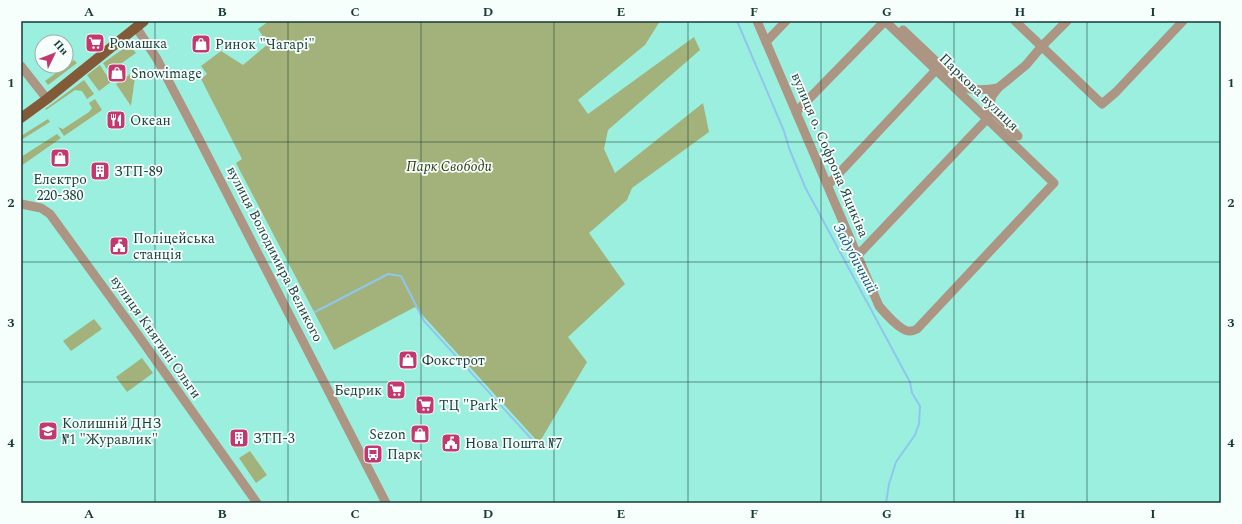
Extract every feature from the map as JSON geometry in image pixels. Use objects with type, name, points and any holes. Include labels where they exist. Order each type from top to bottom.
[{"type":"main road","points":[[21,118],[47,99],[138,23]]},
{"type":"street","name":"вулиця о. Софрона Яциківа","points":[[757,21],[880,306],[896,324],[906,331],[911,331]]},
{"type":"street","points":[[766,42],[786,21]]},
{"type":"street","points":[[796,112],[885,21]]},
{"type":"street","name":"Паркова вулиця","points":[[885,21],[963,87],[968,89],[983,90],[998,88]]},
{"type":"street","name":"Паркова вулиця","points":[[894,21],[987,119],[1054,183],[917,329],[911,331]]},
{"type":"street","points":[[1015,21],[1102,104],[1116,92],[1183,21]]},
{"type":"street","points":[[998,88],[1026,65],[1042,46],[1067,21]]},
{"type":"street","name":"вулиця Володимира Великого","points":[[138,23],[202,144],[386,503]]},
{"type":"street","points":[[21,66],[47,99]]},
{"type":"street","points":[[828,185],[937,66]]},
{"type":"street","name":"Паркова вулиця","points":[[998,88],[992,96],[990,108],[1018,136]]},
{"type":"street","points":[[858,255],[987,119],[990,108]]},
{"type":"street","name":"вулиця Княгині Ольги","points":[[21,204],[41,208],[50,214],[257,503]]},
{"type":"green space","name":"Парк Свободи","points":[[269,21],[660,21],[645,45],[578,100],[588,114],[694,37],[700,50],[608,130],[604,149],[615,173],[703,103],[709,132],[632,188],[627,200],[589,233],[625,284],[568,337],[587,362],[539,443],[415,307],[334,350],[236,163],[242,159],[201,79],[207,74],[201,66],[221,51],[243,65],[268,44],[258,29]]},
{"type":"green space","points":[[126,47],[131,47],[136,53],[109,72],[103,63]]},
{"type":"green space","points":[[100,65],[111,82],[99,91],[87,75]]},
{"type":"green space","points":[[136,70],[131,106],[116,84]]},
{"type":"green space","points":[[55,74],[62,74],[48,85],[45,81]]},
{"type":"green space","points":[[84,80],[94,94],[87,99],[82,91],[75,90],[46,110],[45,109]]},
{"type":"green space","points":[[95,99],[102,110],[64,136],[58,127],[63,129],[89,112],[92,108],[89,103]]},
{"type":"green space","points":[[48,119],[50,122],[21,140],[21,136]]},
{"type":"green space","points":[[57,134],[61,138],[21,166],[21,157]]},
{"type":"green space","points":[[94,319],[102,329],[71,351],[63,341]]},
{"type":"green space","points":[[142,358],[153,373],[127,392],[116,377]]},
{"type":"green space","points":[[250,451],[267,475],[256,483],[239,458]]},
{"type":"waterway","name":"Задубичний","points":[[737,21],[784,131],[789,148],[805,187],[910,382],[912,393],[920,406],[919,424],[915,435],[896,462],[889,484],[886,503]]},
{"type":"waterway","points":[[315,312],[388,274],[401,276],[424,321],[537,445]]},
{"type":"place","name":"Ромашка","points":[[95,43]]},
{"type":"place","name":"Ринок \"Чагарі\"","points":[[201,44]]},
{"type":"place","name":"Snowimage","points":[[117,73]]},
{"type":"place","name":"Океан","points":[[116,120]]},
{"type":"place","name":"Електро 220-380","points":[[60,158]]},
{"type":"place","name":"ЗТП-89","points":[[100,171]]},
{"type":"place","name":"Поліцейська станція","points":[[119,246]]},
{"type":"place","name":"Фокстрот","points":[[408,360]]},
{"type":"place","name":"Бедрик","points":[[396,390]]},
{"type":"place","name":"ТЦ \"Park\"","points":[[425,405]]},
{"type":"place","name":"Колишній ДНЗ №1 \"Журавлик\"","points":[[48,431]]},
{"type":"place","name":"Sezon","points":[[420,434]]},
{"type":"place","name":"ЗТП-3","points":[[239,438]]},
{"type":"place","name":"Нова Пошта №7","points":[[451,443]]},
{"type":"place","name":"Парк","points":[[373,454]]}]
